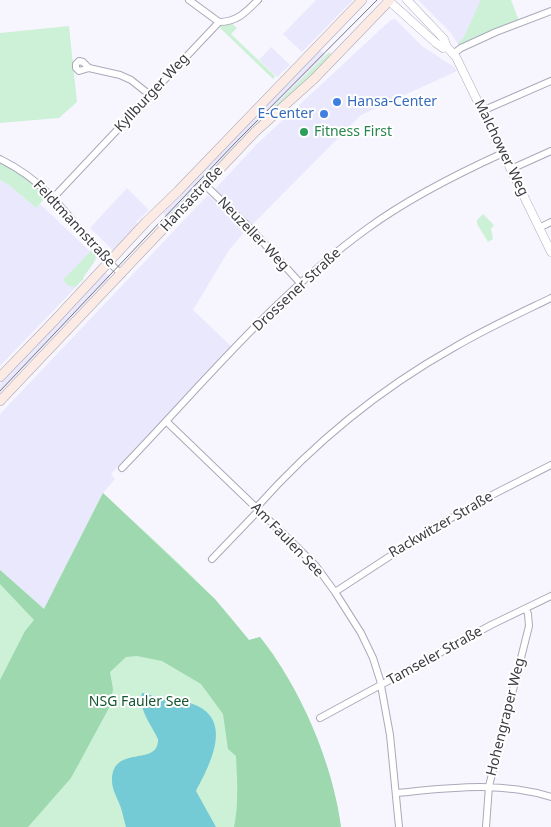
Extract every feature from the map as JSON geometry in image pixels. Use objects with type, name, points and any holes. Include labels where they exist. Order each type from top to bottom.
[{"type":"main road","name":"Hansastraße","points":[[0,377],[146,222],[362,0]]},
{"type":"main road","name":"Hansastraße","points":[[0,402],[255,132],[314,79],[389,0]]},
{"type":"street","points":[[189,0],[219,22]]},
{"type":"street","name":"Kyllburger Weg","points":[[52,198],[219,22],[239,17],[258,0]]},
{"type":"street","name":"Malchower Weg","points":[[389,0],[436,43],[443,48],[447,47]]},
{"type":"street","name":"Malchower Weg","points":[[407,0],[444,39],[447,47],[461,66],[551,252]]},
{"type":"street","points":[[453,54],[461,48],[496,32],[551,11]]},
{"type":"street","points":[[89,68],[120,75],[132,80],[150,95]]},
{"type":"street","points":[[482,111],[551,82]]},
{"type":"street","points":[[511,169],[551,151]]},
{"type":"street","name":"Drossener Straße","points":[[122,468],[266,316],[348,243],[395,210],[503,153]]},
{"type":"street","name":"Feldtmannstraße","points":[[0,159],[33,180],[52,198],[108,263],[122,274]]},
{"type":"street","name":"Neuzeller Weg","points":[[205,185],[252,230],[300,284]]},
{"type":"street","points":[[540,228],[551,222]]},
{"type":"street","points":[[212,559],[280,482],[333,433],[387,391],[452,348],[551,298]]},
{"type":"street","name":"Am Faulen See","points":[[167,422],[310,560],[335,592],[368,646],[381,686],[390,735],[399,827]]},
{"type":"street","name":"Rackwitzer Straße","points":[[335,592],[430,530],[492,495],[551,466]]},
{"type":"street","name":"Tamseler Straße","points":[[320,718],[491,625],[551,596]]},
{"type":"street","name":"Hohengraper Weg","points":[[486,827],[489,786],[527,634],[529,620],[526,608]]},
{"type":"street","points":[[397,793],[489,786],[551,797]]},
{"type":"shaded area","points":[[316,0],[353,0],[302,52],[283,34]]},
{"type":"shaded area","points":[[418,0],[511,0],[519,21],[459,46],[451,33]]},
{"type":"shaded area","points":[[395,19],[422,46],[454,67],[457,71],[361,115],[252,225],[215,189],[256,145],[381,29],[391,20]]},
{"type":"shaded area","points":[[271,47],[290,65],[277,77],[259,60]]},
{"type":"shaded area","points":[[320,49],[325,55],[167,217],[161,211]]},
{"type":"shaded area","points":[[0,180],[9,185],[36,208],[40,204],[97,258],[78,285],[0,366]]},
{"type":"shaded area","points":[[127,188],[149,210],[136,222],[138,224],[113,250],[90,228]]},
{"type":"shaded area","points":[[208,195],[247,229],[229,250],[193,310],[232,347],[111,474],[115,479],[103,493],[44,610],[0,570],[0,414]]},
{"type":"shaded area","points":[[105,273],[111,276],[0,393],[0,384],[97,278],[99,279]]},
{"type":"green space","points":[[481,0],[511,0],[519,21],[459,46],[458,43],[464,37]]},
{"type":"green space","points":[[231,23],[237,28],[231,34],[275,76],[273,79],[219,27]]},
{"type":"green space","points":[[69,26],[77,102],[59,118],[0,123],[0,33]]},
{"type":"green space","points":[[329,52],[331,54],[313,74],[169,218],[167,217],[239,141]]},
{"type":"green space","points":[[0,162],[30,180],[48,195],[36,208],[9,185],[0,180]]},
{"type":"green space","points":[[483,214],[494,225],[491,229],[493,239],[488,242],[477,224],[477,220]]},
{"type":"green space","points":[[91,251],[96,255],[84,279],[75,287],[69,286],[63,280]]},
{"type":"green space","name":"NSG Fauler See","points":[[103,493],[198,582],[249,640],[260,637],[274,655],[325,761],[338,808],[341,827],[0,827],[0,570],[44,609]]},
{"type":"green space","name":"NSG Fauler See","points":[[103,493],[215,599],[249,640],[260,637],[275,657],[301,702],[322,752],[331,777],[341,827],[234,827],[237,800],[236,756],[228,749],[223,714],[201,684],[162,661],[137,656],[126,657],[110,672],[113,689],[110,706],[71,778],[28,827],[0,827],[0,680],[25,631],[34,620],[0,584],[0,570],[44,609]]},
{"type":"water","points":[[142,693],[157,698],[190,703],[204,710],[212,719],[216,730],[216,742],[213,755],[196,791],[216,827],[126,827],[112,784],[114,769],[119,762],[151,752],[156,748],[158,739],[143,710]]},
{"type":"tram line","points":[[0,391],[235,143],[377,0]]},
{"type":"place","name":"Hansa-Center","points":[[337,102]]},
{"type":"place","name":"E-Center","points":[[324,114]]},
{"type":"place","name":"Fitness First","points":[[304,132]]}]
